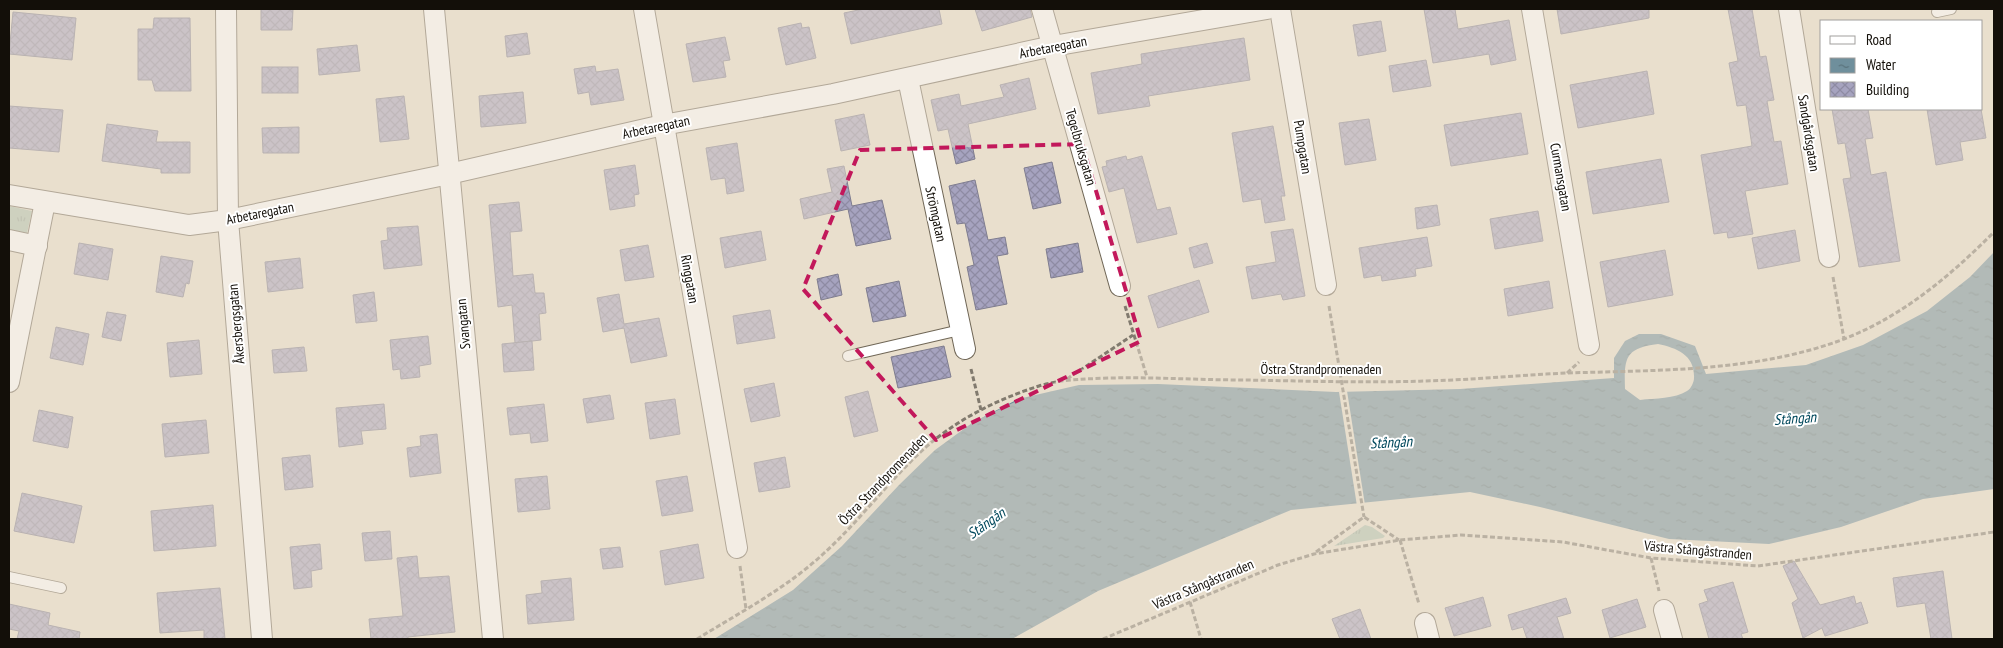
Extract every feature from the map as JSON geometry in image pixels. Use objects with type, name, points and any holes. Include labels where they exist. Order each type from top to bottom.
[{"type":"street","name":"Åkersbergsgatan","points":[[226,9],[228,220],[262,639]]},
{"type":"street","name":"Svangatan","points":[[434,9],[493,639]]},
{"type":"street","name":"Ringgatan","points":[[644,9],[737,548]]},
{"type":"street","name":"Tegelbruksgatan","points":[[1042,9],[1120,286]]},
{"type":"street","name":"Arbetaregatan","points":[[9,195],[189,225],[228,220],[449,174],[663,125],[908,78],[1053,46],[1267,9]]},
{"type":"street","name":"Pumpgatan","points":[[1280,9],[1326,285]]},
{"type":"street","name":"Curmansgatan","points":[[1532,9],[1589,345]]},
{"type":"street","name":"Sandgårdsgatan","points":[[1789,9],[1830,257]]},
{"type":"street","name":"Strömgatan","points":[[908,78],[960,330],[966,349]]},
{"type":"street","points":[[9,382],[45,202]]},
{"type":"street","points":[[9,240],[37,246]]},
{"type":"street","points":[[1664,610],[1672,639]]},
{"type":"lane","points":[[1937,12],[1951,9]]},
{"type":"lane","points":[[848,356],[960,330]]},
{"type":"lane","points":[[9,577],[61,588]]},
{"type":"path","name":"Östra Strandpromenaden","points":[[697,639],[746,609],[819,558],[846,533],[905,468],[927,447],[952,428],[981,410],[1039,386],[1067,379],[1147,377],[1424,381],[1706,366],[1791,355],[1844,338],[1910,306],[1962,265],[1994,232]]},
{"type":"path","points":[[1830,257],[1844,338]]},
{"type":"path","points":[[1326,285],[1364,517],[1400,540],[1427,631]]},
{"type":"path","points":[[1120,286],[1147,377]]},
{"type":"path","points":[[1067,379],[1133,335]]},
{"type":"path","points":[[966,349],[981,410]]},
{"type":"path","name":"Västra Stångåstranden","points":[[1314,554],[1364,517]]},
{"type":"path","name":"Västra Stångåstranden","points":[[1103,639],[1278,565],[1314,554],[1400,540],[1461,535],[1563,542],[1651,558],[1758,566],[1994,532]]},
{"type":"path","points":[[737,548],[746,609]]},
{"type":"path","points":[[1651,558],[1664,610]]},
{"type":"path","points":[[1190,602],[1201,639]]},
{"type":"highlighted area","points":[[1082,144],[1141,341],[936,440],[803,289],[860,150]]},
{"type":"green space","points":[[9,206],[32,211],[27,233],[9,230]]},
{"type":"green space","points":[[1365,525],[1372,527],[1385,536],[1383,538],[1334,546]]},
{"type":"water","name":"Stångån","points":[[1994,252],[1994,489],[1923,499],[1841,527],[1769,544],[1669,539],[1470,492],[1291,510],[1098,591],[1012,639],[714,639],[793,590],[842,546],[899,485],[935,450],[972,423],[1018,399],[1079,385],[1158,384],[1336,392],[1460,389],[1614,378],[1614,358],[1625,341],[1639,334],[1661,334],[1695,346],[1706,374],[1806,365],[1863,345],[1927,311],[1970,277]],"holes":[[[1658,344],[1678,350],[1688,358],[1694,370],[1692,385],[1688,390],[1677,396],[1640,400],[1625,389],[1626,362],[1629,356],[1639,348]]]},
{"type":"pier","points":[[1347,391],[1365,505],[1357,506],[1339,392]]},
{"type":"building","points":[[261,9],[293,9],[292,30],[261,30]]},
{"type":"building","points":[[863,9],[939,9],[942,24],[851,44],[844,13]]},
{"type":"building","points":[[975,9],[1030,9],[1032,17],[982,31]]},
{"type":"building","points":[[1424,9],[1455,9],[1458,29],[1509,20],[1516,60],[1491,65],[1489,54],[1433,63]]},
{"type":"building","points":[[1557,9],[1649,9],[1649,18],[1561,34]]},
{"type":"building","points":[[1728,9],[1752,9],[1760,57],[1766,56],[1774,100],[1767,101],[1774,142],[1781,141],[1788,184],[1745,191],[1753,234],[1728,238],[1727,232],[1714,234],[1701,155],[1752,146],[1746,105],[1737,106],[1729,63],[1738,61]]},
{"type":"building","points":[[13,12],[76,18],[72,60],[9,54]]},
{"type":"building","points":[[154,18],[190,18],[191,91],[155,91],[152,80],[138,80],[138,29],[153,29]]},
{"type":"building","points":[[1381,21],[1386,51],[1358,56],[1353,25]]},
{"type":"building","points":[[801,23],[802,28],[809,27],[816,58],[786,65],[778,28]]},
{"type":"building","points":[[527,33],[530,54],[507,57],[505,36]]},
{"type":"building","points":[[725,37],[730,60],[723,61],[726,77],[693,82],[686,44]]},
{"type":"building","points":[[1244,38],[1250,80],[1148,96],[1150,106],[1098,114],[1091,73],[1142,64],[1141,54]]},
{"type":"building","points":[[357,45],[360,71],[319,75],[317,49]]},
{"type":"building","points":[[1426,60],[1431,86],[1393,92],[1389,66]]},
{"type":"building","points":[[595,66],[596,72],[618,69],[624,100],[591,105],[589,92],[578,94],[574,69]]},
{"type":"building","points":[[262,67],[298,67],[298,93],[262,93]]},
{"type":"building","points":[[1647,71],[1654,114],[1578,128],[1570,85]]},
{"type":"building","points":[[1029,78],[1036,109],[968,124],[975,159],[956,164],[948,129],[938,131],[931,100],[959,94],[961,106],[1004,97],[1000,85]]},
{"type":"building","points":[[523,92],[526,123],[481,127],[479,96]]},
{"type":"building","points":[[404,96],[409,139],[380,142],[376,99]]},
{"type":"building","points":[[9,106],[63,110],[59,152],[9,148]]},
{"type":"building","points":[[1832,110],[1868,110],[1873,138],[1865,139],[1871,175],[1886,172],[1900,261],[1859,267],[1843,179],[1851,178],[1845,143],[1838,144]]},
{"type":"building","points":[[1927,110],[1981,110],[1986,138],[1960,142],[1963,160],[1936,165]]},
{"type":"building","points":[[1521,113],[1528,154],[1451,166],[1444,125]]},
{"type":"building","points":[[864,114],[870,145],[841,151],[835,120]]},
{"type":"building","points":[[1369,119],[1376,160],[1345,165],[1339,123]]},
{"type":"building","points":[[107,124],[158,131],[156,142],[190,142],[190,173],[161,173],[161,169],[102,161]]},
{"type":"building","points":[[1273,126],[1285,196],[1281,196],[1285,220],[1265,223],[1261,199],[1243,202],[1232,133]]},
{"type":"building","points":[[299,127],[299,153],[263,153],[262,128]]},
{"type":"building","points":[[737,143],[744,191],[727,194],[725,178],[711,180],[706,148]]},
{"type":"building","points":[[1126,156],[1127,160],[1142,156],[1157,210],[1170,207],[1177,234],[1137,243],[1124,188],[1109,192],[1102,167],[1107,166],[1106,161]]},
{"type":"building","points":[[1661,159],[1669,202],[1593,214],[1586,172]]},
{"type":"building","points":[[1052,162],[1061,203],[1033,209],[1024,168]]},
{"type":"building","points":[[635,165],[639,194],[634,195],[635,206],[610,210],[604,170]]},
{"type":"building","points":[[844,166],[852,206],[882,200],[891,239],[856,246],[848,209],[804,219],[800,199],[832,192],[827,169]]},
{"type":"building","points":[[975,180],[988,240],[1005,237],[1008,254],[997,256],[1007,304],[976,310],[967,267],[974,265],[965,223],[957,224],[949,186]]},
{"type":"building","points":[[519,202],[522,231],[510,232],[513,276],[533,274],[535,293],[544,293],[546,313],[539,314],[541,340],[515,343],[512,305],[498,307],[489,205]]},
{"type":"building","points":[[1437,205],[1440,225],[1417,229],[1415,208]]},
{"type":"building","points":[[1538,211],[1543,241],[1495,249],[1490,219]]},
{"type":"building","points":[[418,226],[422,265],[384,269],[381,241],[388,240],[387,228]]},
{"type":"building","points":[[1293,229],[1305,296],[1283,300],[1281,294],[1252,299],[1246,267],[1276,262],[1271,232]]},
{"type":"building","points":[[1795,230],[1800,261],[1758,269],[1752,238]]},
{"type":"building","points":[[761,231],[766,260],[725,268],[720,238]]},
{"type":"building","points":[[1427,237],[1432,266],[1415,269],[1416,276],[1382,281],[1381,275],[1364,278],[1359,248]]},
{"type":"building","points":[[79,243],[113,249],[108,280],[74,274]]},
{"type":"building","points":[[1078,243],[1083,272],[1051,278],[1046,249]]},
{"type":"building","points":[[1207,243],[1213,263],[1194,268],[1189,248]]},
{"type":"building","points":[[648,245],[654,277],[625,281],[620,250]]},
{"type":"building","points":[[1665,250],[1673,295],[1608,307],[1600,262]]},
{"type":"building","points":[[161,256],[193,261],[189,284],[186,283],[183,297],[156,292]]},
{"type":"building","points":[[300,258],[303,288],[268,292],[265,262]]},
{"type":"building","points":[[838,274],[842,295],[821,300],[817,279]]},
{"type":"building","points":[[1199,280],[1209,312],[1158,328],[1148,296]]},
{"type":"building","points":[[899,281],[906,316],[873,322],[866,288]]},
{"type":"building","points":[[1549,281],[1553,308],[1508,316],[1504,289]]},
{"type":"building","points":[[374,292],[377,321],[356,323],[353,295]]},
{"type":"building","points":[[619,294],[624,324],[659,318],[667,356],[631,363],[624,328],[603,332],[597,298]]},
{"type":"building","points":[[770,310],[775,338],[737,344],[733,316]]},
{"type":"building","points":[[107,312],[126,315],[121,341],[102,337]]},
{"type":"building","points":[[56,327],[89,334],[83,365],[50,358]]},
{"type":"building","points":[[428,336],[431,364],[419,366],[420,377],[401,379],[400,369],[393,370],[390,340]]},
{"type":"building","points":[[199,340],[202,374],[170,377],[167,343]]},
{"type":"building","points":[[532,341],[534,370],[504,372],[502,344]]},
{"type":"building","points":[[944,346],[951,377],[898,388],[891,357]]},
{"type":"building","points":[[304,347],[307,371],[274,373],[272,350]]},
{"type":"building","points":[[774,383],[780,416],[751,422],[744,389]]},
{"type":"building","points":[[868,391],[878,431],[854,437],[845,397]]},
{"type":"building","points":[[610,395],[614,419],[587,423],[583,399]]},
{"type":"building","points":[[675,399],[680,434],[650,439],[645,403]]},
{"type":"building","points":[[384,404],[386,429],[361,431],[363,444],[339,447],[336,408]]},
{"type":"building","points":[[544,404],[548,441],[531,443],[530,433],[510,435],[507,408]]},
{"type":"building","points":[[39,410],[73,417],[68,448],[33,441]]},
{"type":"building","points":[[206,420],[209,453],[165,457],[162,424]]},
{"type":"building","points":[[437,434],[441,473],[410,477],[407,448],[421,446],[420,436]]},
{"type":"building","points":[[310,455],[313,487],[285,490],[282,458]]},
{"type":"building","points":[[785,457],[790,487],[759,492],[754,463]]},
{"type":"building","points":[[547,476],[550,509],[518,512],[515,479]]},
{"type":"building","points":[[687,476],[693,511],[662,516],[656,481]]},
{"type":"building","points":[[22,493],[82,506],[74,543],[14,531]]},
{"type":"building","points":[[213,505],[216,546],[154,551],[151,511]]},
{"type":"building","points":[[390,531],[392,559],[365,561],[362,533]]},
{"type":"building","points":[[320,544],[322,569],[311,571],[312,587],[294,589],[290,547]]},
{"type":"building","points":[[698,544],[704,578],[665,585],[660,551]]},
{"type":"building","points":[[620,547],[623,567],[603,569],[600,549]]},
{"type":"building","points":[[417,556],[419,578],[449,576],[455,632],[408,637],[408,639],[371,639],[369,619],[403,616],[397,558]]},
{"type":"building","points":[[1794,561],[1820,605],[1854,596],[1856,604],[1861,602],[1868,623],[1825,636],[1822,628],[1803,638],[1792,603],[1798,599],[1783,566]]},
{"type":"building","points":[[1943,571],[1952,639],[1931,639],[1925,603],[1897,607],[1893,578]]},
{"type":"building","points":[[571,578],[574,620],[528,624],[526,595],[542,593],[541,581]]},
{"type":"building","points":[[1733,582],[1748,632],[1741,634],[1743,639],[1709,639],[1699,604],[1708,601],[1704,590]]},
{"type":"building","points":[[220,588],[225,639],[204,639],[204,630],[160,633],[157,593]]},
{"type":"building","points":[[1483,597],[1491,626],[1454,636],[1445,608]]},
{"type":"building","points":[[1566,598],[1571,613],[1557,617],[1564,639],[1527,639],[1523,627],[1512,630],[1508,615]]},
{"type":"building","points":[[1637,599],[1646,627],[1610,638],[1602,610]]},
{"type":"building","points":[[9,604],[50,613],[48,625],[80,632],[79,639],[17,639],[19,631],[9,629]]},
{"type":"building","points":[[1360,609],[1371,639],[1340,639],[1332,619]]}]
